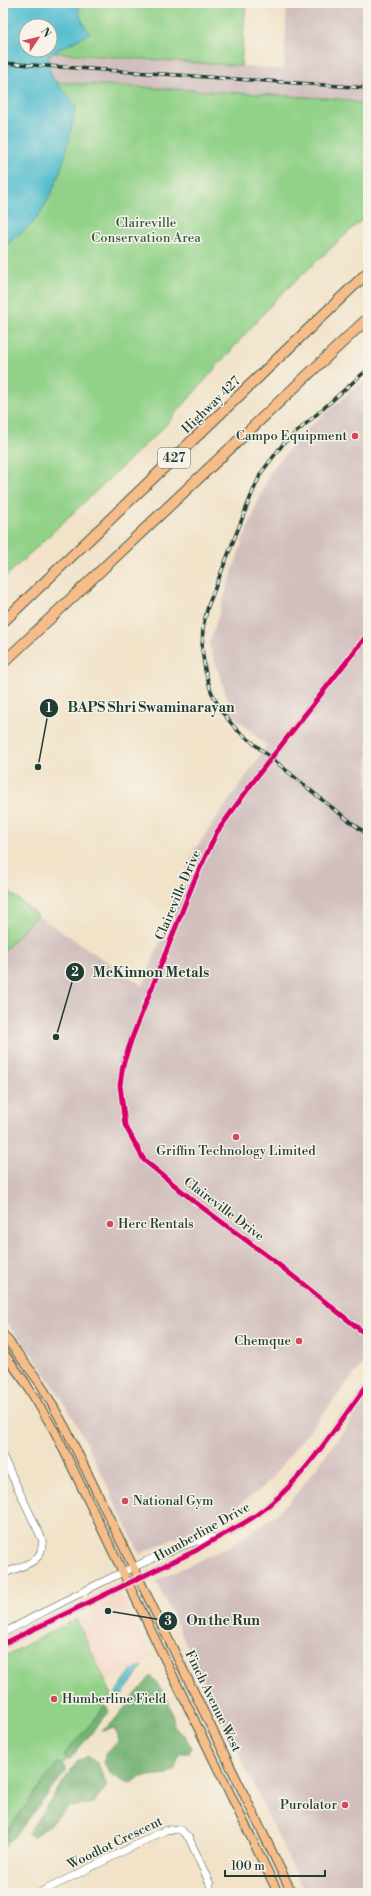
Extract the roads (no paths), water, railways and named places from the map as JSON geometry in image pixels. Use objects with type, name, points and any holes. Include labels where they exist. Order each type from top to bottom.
[{"type":"highway","name":"Highway 427","points":[[3,622],[368,272]]},
{"type":"highway","name":"427","points":[[3,663],[368,318]]},
{"type":"highway","points":[[3,616],[17,609]]},
{"type":"main road","name":"Finch Avenue West","points":[[3,1334],[30,1369],[58,1413],[292,1893]]},
{"type":"main road","name":"Finch Avenue West","points":[[3,1352],[35,1396],[55,1432],[278,1893]]},
{"type":"street","name":"Claireville Drive","points":[[368,634],[258,775],[217,832],[194,881],[132,1038],[120,1085],[125,1125],[144,1160],[368,1336]]},
{"type":"street","name":"Humberline Drive","points":[[3,1644],[197,1550],[216,1537],[255,1516],[293,1483],[368,1384]]},
{"type":"street","points":[[3,1456],[42,1539],[43,1548],[42,1554],[37,1559],[3,1574]]},
{"type":"street","name":"Humberline Drive","points":[[3,1633],[134,1567],[194,1542],[216,1537]]},
{"type":"street","name":"Woodlot Crescent","points":[[39,1893],[166,1830],[173,1828],[182,1831],[189,1838],[210,1884],[210,1893]]},
{"type":"water","points":[[3,3],[80,3],[80,15],[83,23],[90,33],[58,50],[58,18],[18,18],[18,58],[49,58],[49,65],[54,79],[76,106],[62,165],[51,193],[32,224],[6,246],[3,251]]},
{"type":"water","points":[[143,1666],[122,1695],[115,1694],[132,1670]]},
{"type":"railway","points":[[3,63],[368,88]]},
{"type":"railway","points":[[368,369],[283,444],[261,473],[208,606],[203,627],[202,649],[205,670],[211,691],[221,711],[236,729],[326,803],[368,835]]},
{"type":"place","name":"Campo Equipment","points":[[355,436]]},
{"type":"place","name":"BAPS Shri Swaminarayan","points":[[38,767]]},
{"type":"place","name":"McKinnon Metals","points":[[56,1037]]},
{"type":"place","name":"Griffin Technology Limited","points":[[236,1137]]},
{"type":"place","name":"Herc Rentals","points":[[110,1224]]},
{"type":"place","name":"Chemque","points":[[299,1341]]},
{"type":"place","name":"National Gym","points":[[125,1501]]},
{"type":"place","name":"On the Run","points":[[108,1611]]},
{"type":"place","name":"Humberline Field","points":[[54,1699]]},
{"type":"place","name":"Purolator","points":[[345,1805]]},
{"type":"park label","name":"Claireville Conservation Area","points":[[146,230]]}]
